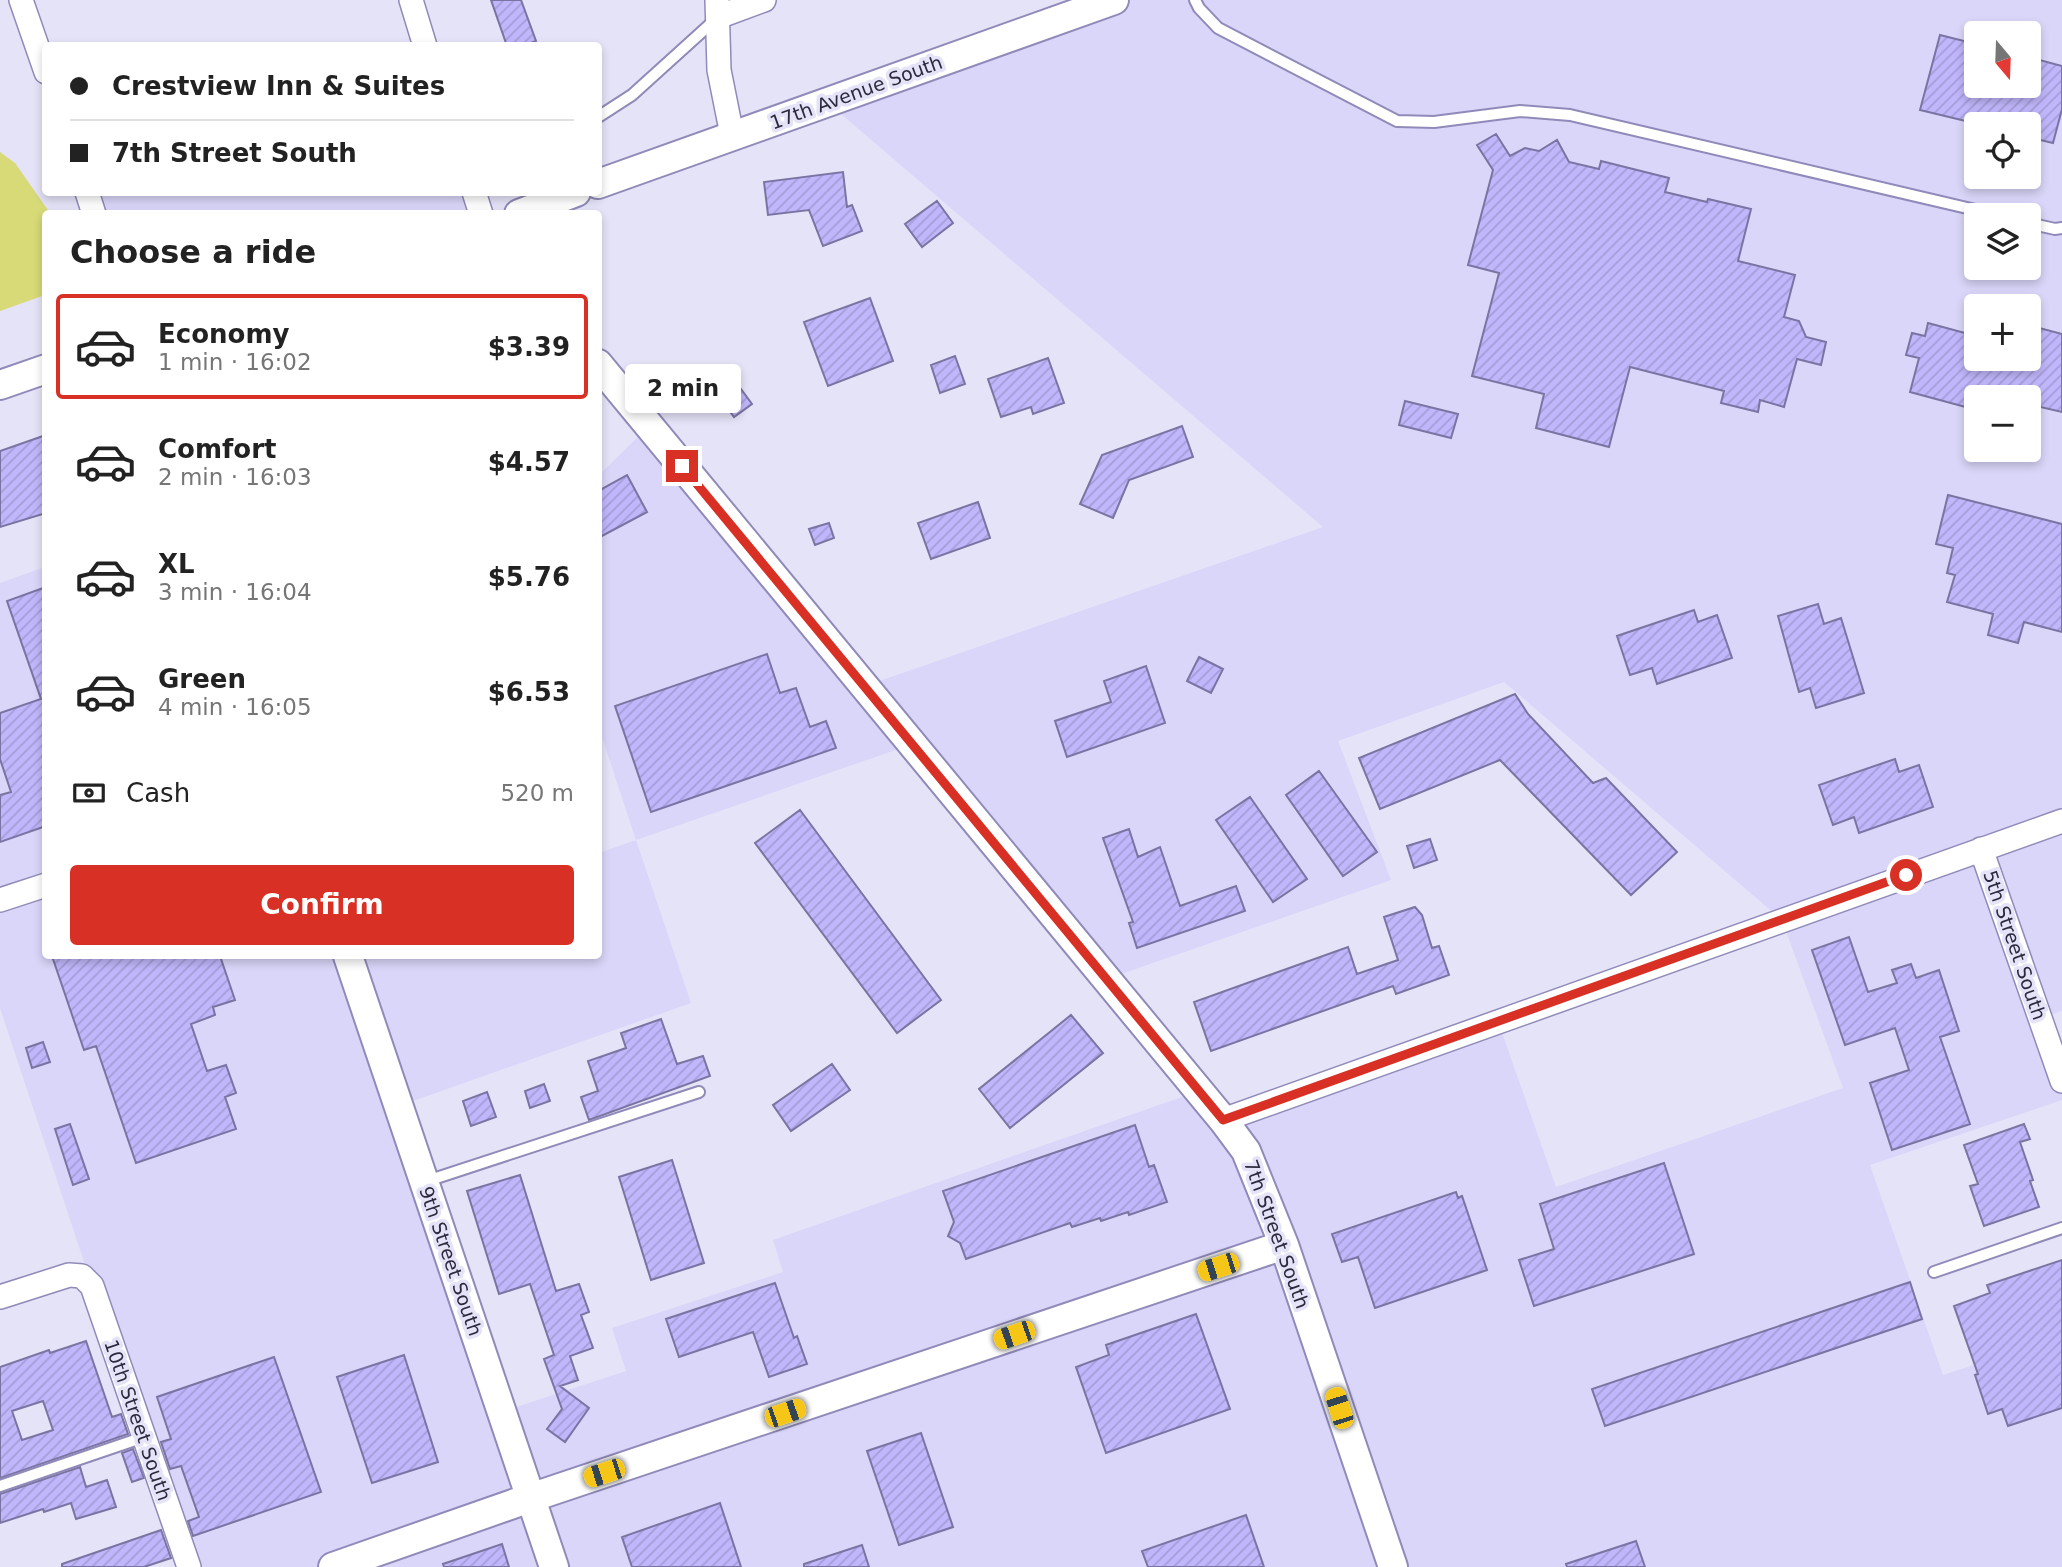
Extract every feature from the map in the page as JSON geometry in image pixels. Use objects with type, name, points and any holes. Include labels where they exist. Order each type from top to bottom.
[{"type":"street","points":[[21,0],[42,60]]},
{"type":"street","points":[[411,0],[424,42]]},
{"type":"street","points":[[732,135],[719,71],[717,8],[764,0]]},
{"type":"street","name":"17th Avenue South","points":[[602,183],[1114,0]]},
{"type":"street","points":[[529,210],[566,196]]},
{"type":"street","name":"7th Street South","points":[[602,369],[1246,1151],[1283,1245],[1393,1567]]},
{"type":"street","points":[[0,385],[42,370]]},
{"type":"street","points":[[1223,1120],[2062,821]]},
{"type":"street","name":"5th Street South","points":[[1981,849],[2062,1081]]},
{"type":"street","points":[[0,900],[42,886]]},
{"type":"street","name":"9th Street South","points":[[349,959],[554,1567]]},
{"type":"street","points":[[333,1567],[530,1498],[1283,1245]]},
{"type":"street","name":"10th Street South","points":[[0,1297],[69,1275],[82,1276],[92,1286],[190,1567]]},
{"type":"lane","points":[[1195,0],[1218,28],[1397,121],[1434,122],[1520,111],[1570,115],[1964,207]]},
{"type":"lane","points":[[602,114],[632,95],[717,8]]},
{"type":"lane","points":[[2041,226],[2062,228]]},
{"type":"lane","points":[[424,1182],[699,1092]]},
{"type":"lane","points":[[1934,1272],[2062,1228]]},
{"type":"lane","points":[[0,1486],[144,1437]]},
{"type":"shaded area","points":[[1114,0],[2062,0],[2062,1011],[2041,1018],[2062,1081],[2062,1100],[1870,1165],[1943,1375],[2062,1336],[2062,1567],[190,1567],[92,1286],[0,1008],[0,583],[42,568],[42,959],[602,959],[602,852],[636,840],[602,737],[602,472],[649,426],[865,686],[1323,527],[827,102]],"holes":[[[1504,682],[1782,920],[1843,1088],[1556,1187],[1498,1021],[1223,1120],[1199,1091],[773,1240],[783,1272],[612,1328],[626,1371],[501,1412],[399,1106],[691,1003],[636,840],[913,744],[1107,979],[1391,880],[1338,741]]]},
{"type":"shaded area","points":[[97,196],[475,196],[480,210],[95,210]]},
{"type":"green space","points":[[0,152],[15,163],[48,210],[42,210],[42,296],[0,311]]},
{"type":"building","points":[[491,0],[521,0],[536,41],[506,42]]},
{"type":"building","points":[[1940,35],[1964,41],[1964,98],[2041,98],[2041,60],[2062,66],[2062,109],[2053,143],[2041,140],[2041,112],[1964,112],[1964,121],[1920,110]]},
{"type":"building","points":[[1496,134],[1510,156],[1525,148],[1539,151],[1557,140],[1569,162],[1599,169],[1601,161],[1669,178],[1665,192],[1751,209],[1738,261],[1795,275],[1784,317],[1799,321],[1806,337],[1826,342],[1821,365],[1797,359],[1784,407],[1760,400],[1758,412],[1721,403],[1724,391],[1630,367],[1609,447],[1536,428],[1544,394],[1472,376],[1499,273],[1468,265],[1493,170],[1477,145]]},
{"type":"building","points":[[843,172],[847,207],[852,205],[862,231],[823,246],[809,210],[768,215],[764,182]]},
{"type":"building","points":[[937,201],[953,223],[922,247],[905,224]]},
{"type":"building","points":[[870,298],[893,361],[828,386],[804,322]]},
{"type":"building","points":[[1928,323],[1964,333],[1964,371],[2041,371],[2041,328],[2062,334],[2062,412],[2041,407],[2041,385],[1964,385],[1964,407],[1910,392],[1919,358],[1906,355],[1912,333],[1925,336]]},
{"type":"building","points":[[955,356],[965,384],[940,393],[931,365]]},
{"type":"building","points":[[1048,358],[1064,403],[1033,414],[1031,407],[1001,417],[988,379]]},
{"type":"building","points":[[724,366],[752,404],[734,417],[706,379]]},
{"type":"building","points":[[1405,401],[1458,414],[1451,438],[1399,425]]},
{"type":"building","points":[[1182,426],[1193,457],[1129,480],[1113,518],[1080,504],[1102,455]]},
{"type":"building","points":[[42,436],[42,514],[0,527],[0,451]]},
{"type":"building","points":[[627,475],[647,512],[602,536],[602,489]]},
{"type":"building","points":[[1948,495],[2062,524],[2062,632],[2024,622],[2018,643],[1988,635],[1993,614],[1947,602],[1955,575],[1947,573],[1953,548],[1936,544]]},
{"type":"building","points":[[978,502],[990,538],[931,559],[918,523]]},
{"type":"building","points":[[829,523],[834,538],[815,545],[809,529]]},
{"type":"building","points":[[42,588],[42,827],[0,842],[0,795],[11,792],[0,759],[0,713],[41,699],[7,601]]},
{"type":"building","points":[[1818,604],[1824,624],[1841,618],[1864,693],[1816,708],[1810,688],[1799,692],[1778,616]]},
{"type":"building","points":[[1694,610],[1698,622],[1717,615],[1732,658],[1657,684],[1652,668],[1630,675],[1617,636]]},
{"type":"building","points":[[767,654],[780,693],[796,688],[810,727],[826,721],[836,748],[651,812],[615,706]]},
{"type":"building","points":[[1199,657],[1223,669],[1211,693],[1187,681]]},
{"type":"building","points":[[1146,666],[1165,723],[1067,757],[1055,721],[1111,702],[1104,681]]},
{"type":"building","points":[[1515,694],[1528,714],[1593,783],[1606,778],[1677,852],[1631,895],[1500,760],[1380,809],[1359,758]]},
{"type":"building","points":[[1895,759],[1899,772],[1919,765],[1933,807],[1859,833],[1854,817],[1833,825],[1819,785]]},
{"type":"building","points":[[1319,771],[1377,852],[1343,876],[1286,795]]},
{"type":"building","points":[[1250,797],[1307,879],[1273,902],[1216,820]]},
{"type":"building","points":[[800,810],[941,1000],[897,1033],[755,843]]},
{"type":"building","points":[[1129,829],[1138,857],[1160,847],[1180,906],[1236,886],[1245,911],[1137,948],[1129,923],[1133,922],[1103,838]]},
{"type":"building","points":[[1430,839],[1437,860],[1414,868],[1407,846]]},
{"type":"building","points":[[1415,907],[1422,915],[1432,948],[1439,946],[1449,975],[1396,994],[1393,986],[1211,1051],[1194,1002],[1348,947],[1357,974],[1398,960],[1384,917]]},
{"type":"building","points":[[1849,937],[1868,992],[1897,983],[1892,970],[1911,964],[1916,978],[1939,970],[1959,1031],[1940,1037],[1970,1124],[1892,1150],[1870,1083],[1909,1070],[1895,1028],[1845,1045],[1812,950]]},
{"type":"building","points":[[53,959],[221,959],[235,1000],[213,1007],[215,1015],[191,1024],[207,1071],[226,1065],[236,1093],[225,1097],[236,1129],[136,1163],[96,1046],[84,1050]]},
{"type":"building","points":[[1071,1015],[1103,1053],[1010,1128],[979,1089]]},
{"type":"building","points":[[661,1019],[677,1064],[703,1056],[710,1076],[589,1120],[581,1097],[598,1091],[588,1061],[626,1048],[621,1033]]},
{"type":"building","points":[[43,1042],[50,1062],[32,1068],[26,1048]]},
{"type":"building","points":[[832,1064],[850,1090],[791,1131],[773,1105]]},
{"type":"building","points":[[544,1084],[550,1101],[530,1108],[525,1091]]},
{"type":"building","points":[[487,1092],[496,1117],[471,1126],[463,1101]]},
{"type":"building","points":[[70,1124],[89,1179],[73,1185],[55,1129]]},
{"type":"building","points":[[2024,1124],[2030,1139],[2020,1142],[2039,1207],[1984,1226],[1970,1186],[1978,1184],[1964,1145]]},
{"type":"building","points":[[1135,1125],[1149,1167],[1154,1165],[1167,1202],[1129,1215],[1128,1212],[1072,1227],[1070,1223],[966,1259],[960,1243],[948,1236],[954,1222],[943,1191]]},
{"type":"building","points":[[672,1160],[704,1263],[651,1280],[619,1177]]},
{"type":"building","points":[[1664,1163],[1694,1254],[1534,1306],[1519,1260],[1554,1249],[1540,1204]]},
{"type":"building","points":[[520,1175],[556,1291],[579,1284],[589,1312],[581,1315],[593,1348],[570,1356],[578,1380],[560,1386],[589,1408],[565,1442],[547,1429],[562,1409],[544,1359],[554,1355],[530,1284],[499,1294],[467,1191]]},
{"type":"building","points":[[1456,1192],[1458,1198],[1462,1196],[1487,1270],[1375,1308],[1358,1257],[1342,1262],[1332,1234]]},
{"type":"building","points":[[2062,1260],[2062,1408],[2008,1426],[2002,1409],[1988,1414],[1975,1375],[1978,1374],[1954,1306],[1990,1293],[1987,1285]]},
{"type":"building","points":[[1910,1282],[1922,1319],[1605,1426],[1592,1389]]},
{"type":"building","points":[[775,1283],[794,1338],[797,1336],[807,1364],[769,1377],[753,1332],[679,1357],[666,1319]]},
{"type":"building","points":[[1196,1314],[1230,1409],[1106,1453],[1076,1367],[1109,1355],[1106,1345]]},
{"type":"building","points":[[86,1341],[112,1417],[121,1414],[128,1434],[0,1478],[0,1367],[49,1350],[50,1353]],"holes":[[[43,1401],[53,1430],[22,1440],[12,1411]]]},
{"type":"building","points":[[404,1355],[438,1462],[372,1483],[337,1377]]},
{"type":"building","points":[[274,1357],[321,1492],[193,1536],[188,1521],[199,1517],[181,1466],[170,1469],[161,1442],[171,1439],[157,1397]]},
{"type":"building","points":[[921,1433],[953,1527],[899,1545],[867,1451]]},
{"type":"building","points":[[133,1449],[144,1478],[132,1482],[122,1453]]},
{"type":"building","points":[[80,1467],[86,1487],[107,1480],[116,1507],[76,1519],[71,1503],[0,1523],[0,1494]]},
{"type":"building","points":[[720,1503],[741,1567],[632,1567],[622,1537]]},
{"type":"building","points":[[1246,1515],[1264,1567],[1148,1567],[1142,1551]]},
{"type":"building","points":[[161,1530],[171,1558],[144,1567],[62,1567],[62,1564]]},
{"type":"building","points":[[1636,1541],[1645,1567],[1567,1567],[1566,1564]]},
{"type":"building","points":[[502,1544],[509,1567],[444,1567],[443,1564]]},
{"type":"building","points":[[862,1545],[869,1567],[804,1567],[804,1564]]},
{"type":"route","points":[[682,466],[1223,1120],[1906,875]]}]
